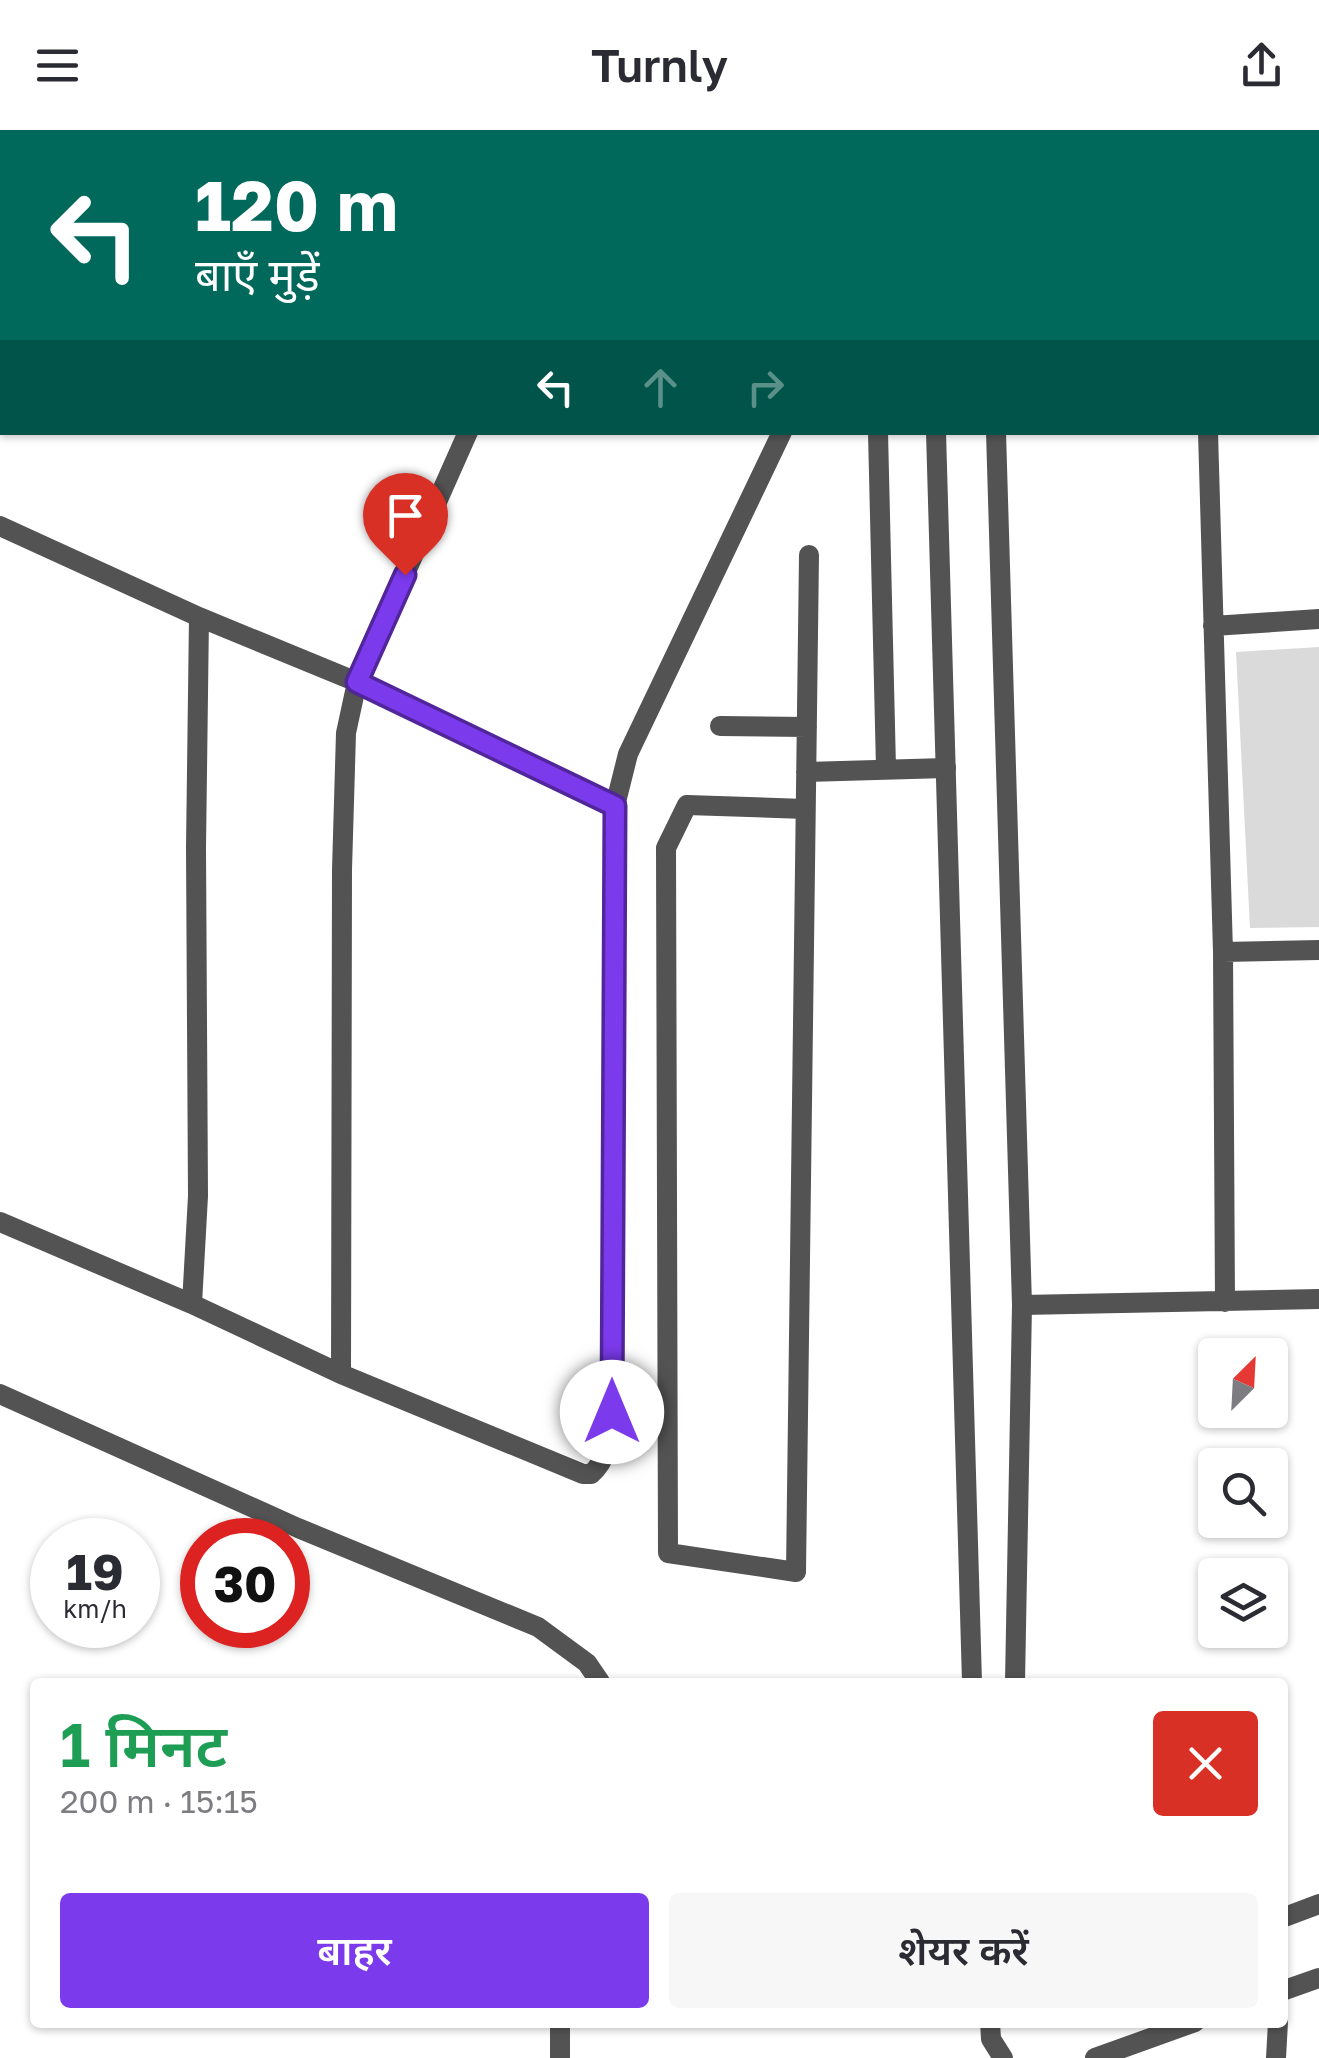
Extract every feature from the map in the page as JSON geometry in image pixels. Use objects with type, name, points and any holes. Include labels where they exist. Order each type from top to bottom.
[{"type":"street","points":[[342,1374],[342,870],[346,732],[357,682],[467,435]]},
{"type":"street","points":[[0,1222],[192,1304],[342,1374],[583,1474],[592,1474],[604,1461],[612,1412],[615,806],[628,754],[781,435]]},
{"type":"street","points":[[878,435],[886,768]]},
{"type":"street","points":[[936,435],[972,1678]]},
{"type":"street","points":[[996,435],[1022,1306],[1015,1678]]},
{"type":"street","points":[[1208,435],[1223,952],[1225,1302]]},
{"type":"street","points":[[0,526],[199,617],[357,682],[615,806]]},
{"type":"street","points":[[805,809],[686,805],[666,848],[668,1553],[796,1572],[809,556]]},
{"type":"street","points":[[192,1304],[198,1196],[199,617]]},
{"type":"street","points":[[1213,626],[1319,619]]},
{"type":"street","points":[[720,726],[806,726]]},
{"type":"street","points":[[806,772],[946,768]]},
{"type":"street","points":[[1223,952],[1319,950]]},
{"type":"street","points":[[1022,1306],[1319,1298]]},
{"type":"street","points":[[0,1394],[298,1528],[538,1627],[587,1663],[597,1678]]},
{"type":"street","points":[[1288,1916],[1319,1904]]},
{"type":"street","points":[[1288,1989],[1319,1978]]},
{"type":"street","points":[[560,2028],[560,2058]]},
{"type":"street","points":[[990,2028],[991,2040],[1003,2058]]},
{"type":"street","points":[[1095,2058],[1178,2028]]},
{"type":"street","points":[[1276,2058],[1278,2028]]},
{"type":"shaded area","points":[[1319,647],[1319,927],[1250,928],[1236,652]]},
{"type":"route","points":[[405,575],[357,682],[615,806],[612,1412]]}]
